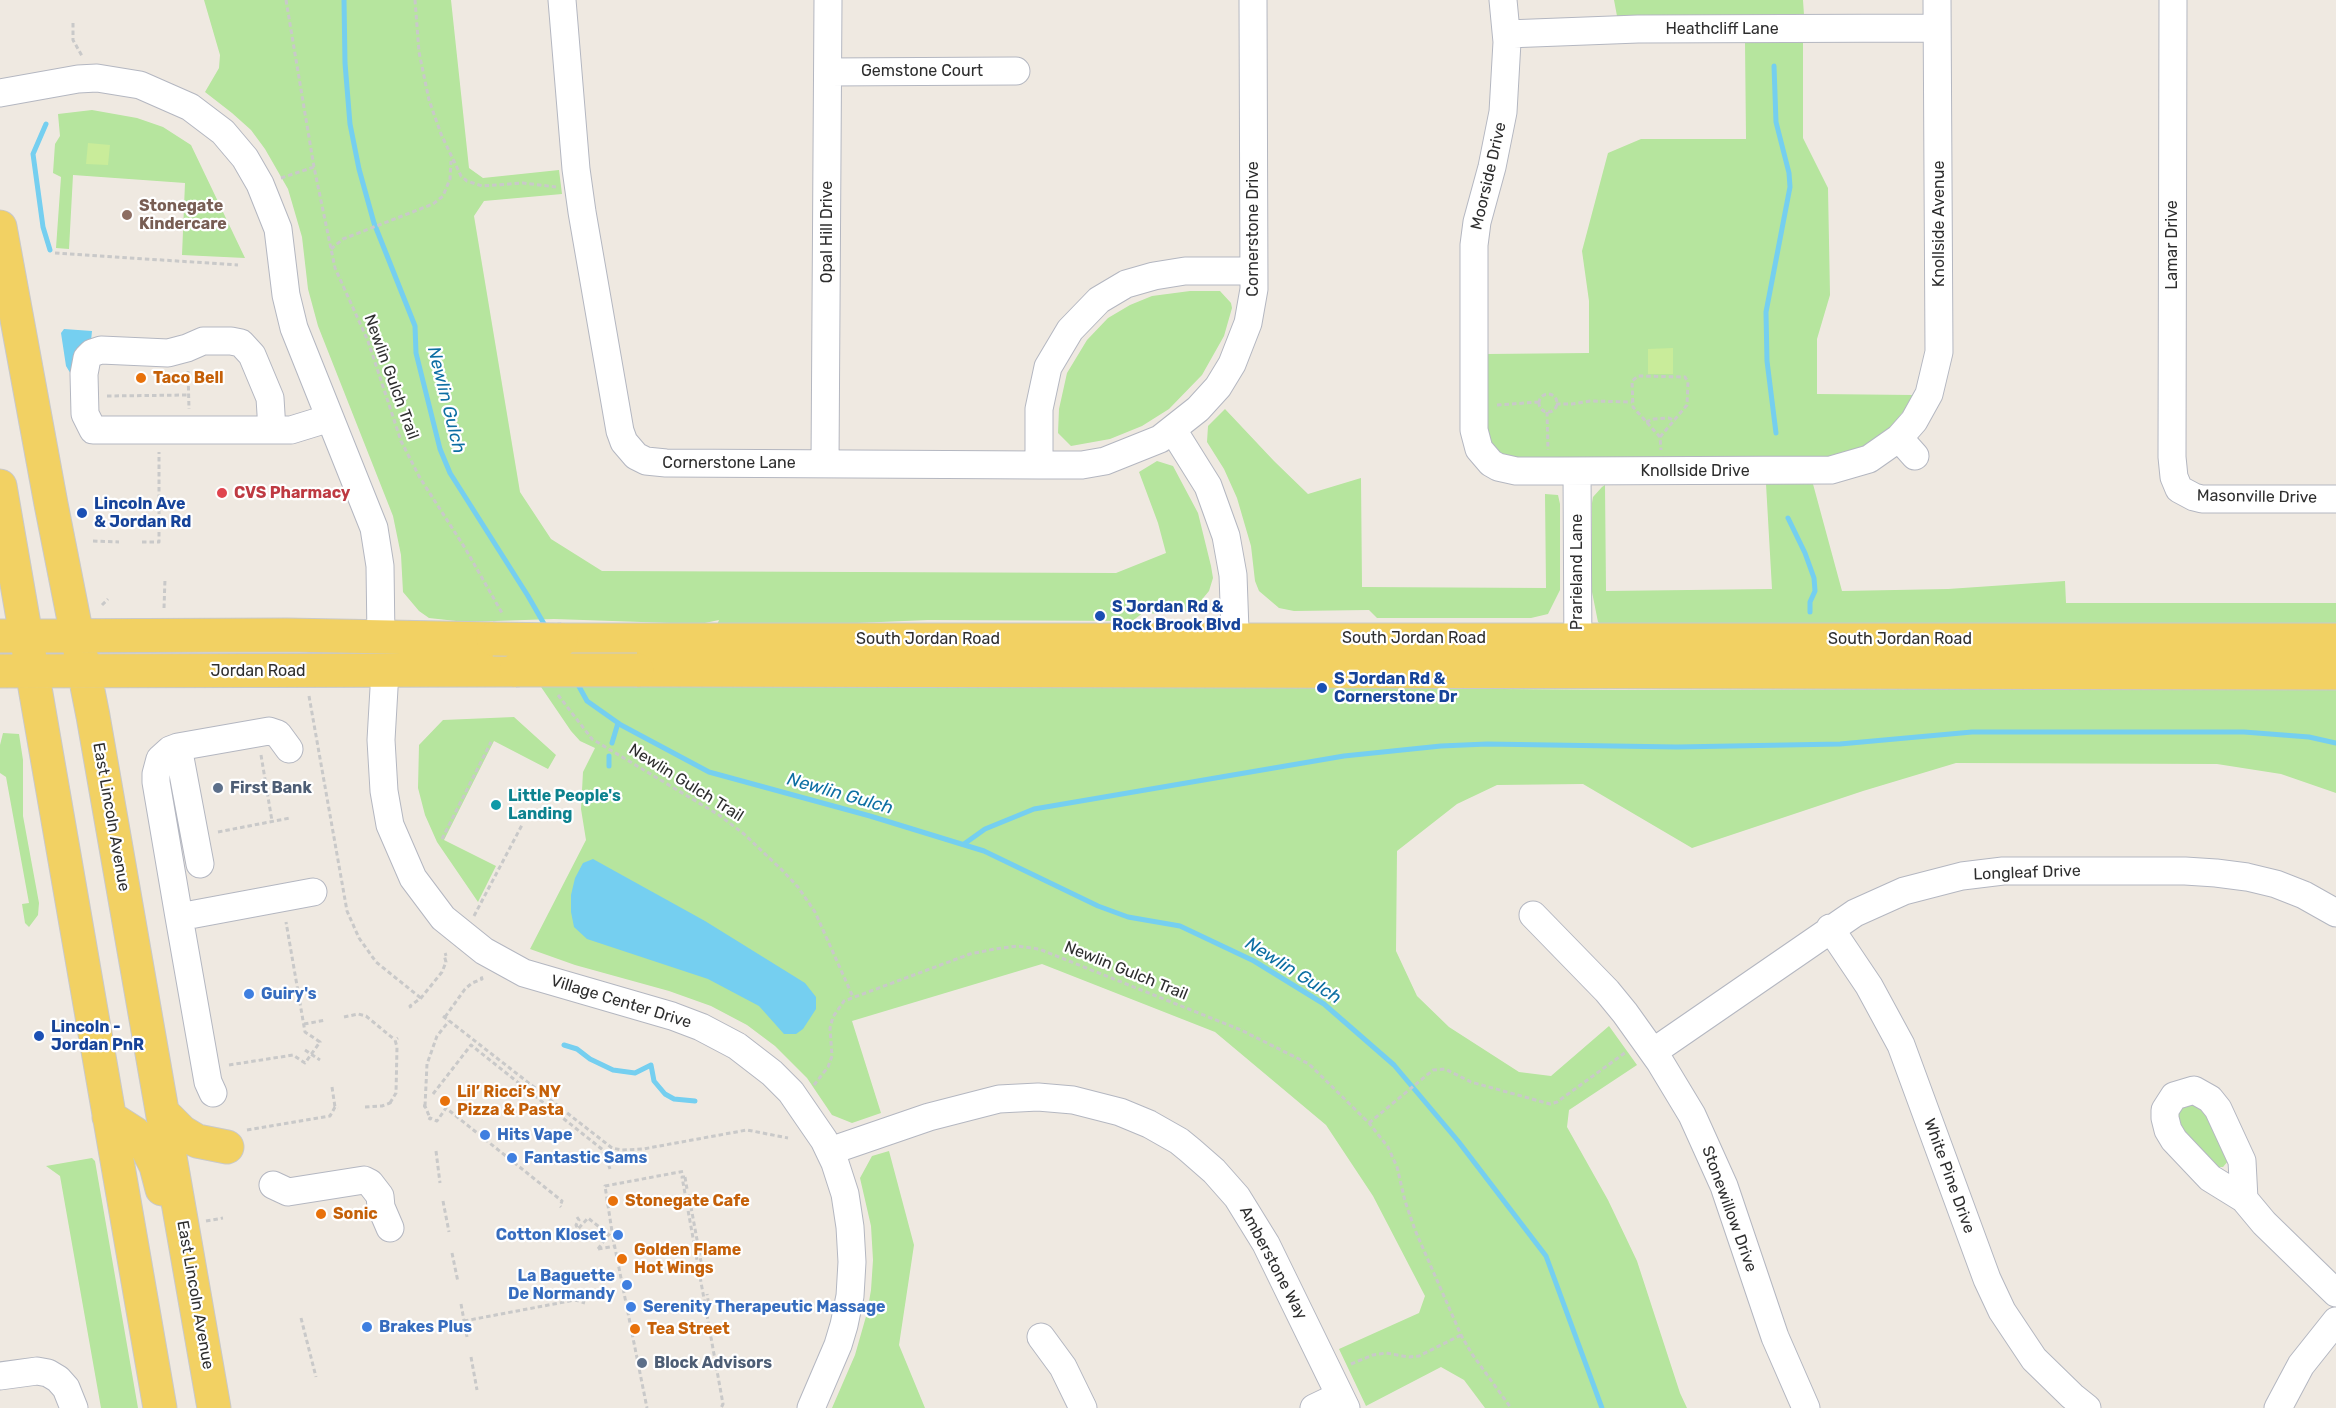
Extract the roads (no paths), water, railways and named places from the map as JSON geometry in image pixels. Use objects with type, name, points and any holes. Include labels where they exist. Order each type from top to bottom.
[{"type":"main road","name":"East Lincoln Avenue","points":[[0,227],[51,504],[85,672],[214,1408]]},
{"type":"main road","points":[[0,486],[13,636],[32,672],[160,1408]]},
{"type":"main road","name":"South Jordan Road","points":[[443,639],[498,627],[600,640],[1235,638],[2336,640]]},
{"type":"main road","points":[[13,636],[298,635],[443,639]]},
{"type":"main road","points":[[385,671],[407,658],[421,655],[443,639]]},
{"type":"main road","name":"South Jordan Road","points":[[516,670],[2336,673]]},
{"type":"main road","name":"Jordan Road","points":[[0,671],[516,670]]},
{"type":"main road","points":[[163,1113],[182,1132],[197,1141],[227,1147],[210,1156],[201,1165],[178,1196]]},
{"type":"main road","points":[[109,1117],[134,1133],[145,1144],[156,1166],[179,1282],[199,1319]]},
{"type":"street","name":"Cornerstone Lane","points":[[562,0],[578,189],[618,419],[624,442],[636,456],[656,463],[1082,465],[1105,461],[1146,446],[1173,430]]},
{"type":"street","name":"Opal Hill Drive","points":[[825,463],[828,0]]},
{"type":"street","name":"Cornerstone Drive","points":[[1173,430],[1209,398],[1223,380],[1241,344],[1250,313],[1254,289],[1253,0]]},
{"type":"street","name":"Moorside Drive","points":[[1478,466],[1479,449],[1474,430],[1474,245],[1477,222],[1502,119],[1507,34],[1503,0]]},
{"type":"street","name":"Knollside Avenue","points":[[1907,447],[1914,422],[1925,403],[1936,371],[1939,352],[1937,0]]},
{"type":"street","name":"Lamar Drive","points":[[2173,0],[2172,457],[2174,477],[2179,489]]},
{"type":"street","name":"Heathcliff Lane","points":[[1507,34],[1638,29],[1937,28]]},
{"type":"street","name":"Gemstone Court","points":[[828,72],[1016,71]]},
{"type":"street","points":[[0,93],[78,79],[97,78],[140,85],[190,107],[223,132],[254,171],[273,213],[280,245],[286,295],[294,328],[361,492],[376,537],[381,585],[381,638]]},
{"type":"street","points":[[1039,465],[1039,408],[1048,367],[1070,330],[1099,300],[1126,284],[1154,276],[1185,272],[1254,272]]},
{"type":"street","points":[[272,430],[270,398],[252,355],[241,343],[203,341],[168,353],[107,350],[92,353],[87,358],[85,414],[93,430],[272,430],[291,430],[330,418]]},
{"type":"street","points":[[1173,430],[1208,486],[1226,536],[1233,575],[1236,672]]},
{"type":"street","name":"Knollside Drive","points":[[1478,466],[1491,463],[1507,470],[1577,471],[1831,470],[1907,447]]},
{"type":"street","name":"Prarieland Lane","points":[[1577,471],[1578,672]]},
{"type":"street","name":"Masonville Drive","points":[[2179,489],[2202,499],[2336,498]]},
{"type":"street","name":"Village Center Drive","points":[[385,671],[381,740],[384,791],[390,825],[407,867],[443,918],[484,951],[524,973],[672,1016],[701,1027],[737,1046],[766,1068],[791,1092],[808,1114],[830,1151],[845,1194],[850,1227],[851,1280],[847,1310],[838,1345],[811,1408]]},
{"type":"street","points":[[213,1093],[208,1082],[179,917],[187,866],[156,774],[160,759],[174,749],[268,731],[278,734],[279,750]]},
{"type":"street","name":"Longleaf Drive","points":[[1641,1051],[1855,913],[1904,891],[1962,876],[2003,871],[2216,873],[2276,884],[2304,895],[2336,913]]},
{"type":"street","points":[[179,917],[313,892]]},
{"type":"street","name":"Stonewillow Drive","points":[[1533,915],[1607,991],[1641,1051],[1692,1115],[1717,1168],[1779,1347],[1806,1408]]},
{"type":"street","name":"White Pine Drive","points":[[1830,928],[1869,986],[1900,1045],[1987,1279],[2002,1311],[2034,1359],[2087,1408]]},
{"type":"street","name":"Amberstone Way","points":[[830,1151],[929,1117],[999,1099],[1038,1097],[1074,1100],[1120,1112],[1149,1124],[1185,1146],[1214,1171],[1237,1197],[1266,1244],[1343,1402]]},
{"type":"street","points":[[273,1185],[288,1192],[364,1180],[370,1183],[380,1196],[381,1207],[390,1228]]},
{"type":"street","points":[[2244,1199],[2336,1293]]},
{"type":"street","points":[[2278,1408],[2301,1365],[2336,1321]]},
{"type":"street","points":[[1041,1337],[1063,1367],[1083,1408]]},
{"type":"street","points":[[0,1376],[37,1371],[53,1376],[66,1388],[74,1408]]},
{"type":"street","points":[[1314,1408],[1343,1402]]},
{"type":"water","points":[[64,329],[92,331],[91,341],[72,376],[66,366],[61,333]]},
{"type":"water","points":[[593,859],[705,921],[805,983],[816,997],[816,1009],[803,1029],[796,1034],[784,1034],[759,1006],[708,979],[587,939],[574,927],[571,895],[575,878],[583,863]]},
{"type":"waterway","name":"Newlin Gulch","points":[[344,0],[345,63],[350,124],[359,169],[374,223],[415,326],[416,353],[440,449],[450,473],[547,629]]},
{"type":"waterway","points":[[1774,66],[1776,122],[1789,173],[1790,187],[1766,312],[1767,361],[1776,433]]},
{"type":"waterway","points":[[46,124],[33,154],[43,227],[50,250]]},
{"type":"waterway","points":[[1788,518],[1814,578],[1815,591],[1810,602],[1810,612]]},
{"type":"waterway","name":"Newlin Gulch","points":[[576,681],[587,701],[621,725],[709,772],[870,816],[984,851],[1098,906],[1128,917],[1180,926],[1254,961],[1324,1004],[1394,1065],[1458,1141],[1546,1256],[1602,1408]]},
{"type":"waterway","points":[[612,743],[618,723]]},
{"type":"waterway","points":[[964,844],[985,829],[1034,809],[1344,756],[1441,746],[1487,744],[1677,747],[1840,744],[1972,732],[2244,732],[2309,737],[2336,743]]},
{"type":"waterway","points":[[609,756],[609,766]]},
{"type":"waterway","points":[[564,1045],[577,1049],[590,1059],[613,1070],[635,1073],[651,1065]]},
{"type":"waterway","points":[[651,1065],[654,1081],[665,1094],[674,1099],[695,1101]]},
{"type":"place","name":"Stonegate Kindercare","points":[[127,215]]},
{"type":"place","name":"Taco Bell","points":[[141,378]]},
{"type":"place","name":"CVS Pharmacy","points":[[222,493]]},
{"type":"place","name":"Lincoln Ave & Jordan Rd","points":[[82,513]]},
{"type":"place","name":"S Jordan Rd & Rock Brook Blvd","points":[[1100,616]]},
{"type":"place","name":"S Jordan Rd & Cornerstone Dr","points":[[1322,688]]},
{"type":"place","name":"First Bank","points":[[218,788]]},
{"type":"place","name":"Little People's Landing","points":[[496,805]]},
{"type":"place","name":"Guiry's","points":[[249,994]]},
{"type":"place","name":"Lincoln - Jordan PnR","points":[[39,1036]]},
{"type":"place","name":"Lil’ Ricci’s NY Pizza & Pasta","points":[[445,1101]]},
{"type":"place","name":"Hits Vape","points":[[485,1135]]},
{"type":"place","name":"Fantastic Sams","points":[[512,1158]]},
{"type":"place","name":"Stonegate Cafe","points":[[613,1201]]},
{"type":"place","name":"Sonic","points":[[321,1214]]},
{"type":"place","name":"Cotton Kloset","points":[[618,1235]]},
{"type":"place","name":"Golden Flame Hot Wings","points":[[622,1259]]},
{"type":"place","name":"La Baguette De Normandy","points":[[627,1285]]},
{"type":"place","name":"Serenity Therapeutic Massage","points":[[631,1307]]},
{"type":"place","name":"Brakes Plus","points":[[367,1327]]},
{"type":"place","name":"Tea Street","points":[[635,1329]]},
{"type":"place","name":"Block Advisors","points":[[642,1363]]}]
